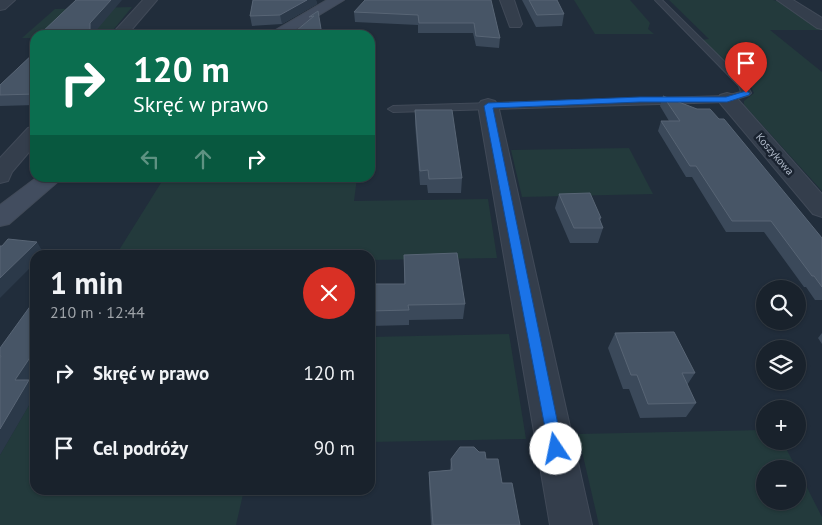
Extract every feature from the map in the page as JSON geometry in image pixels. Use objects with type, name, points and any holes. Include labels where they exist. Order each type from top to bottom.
[{"type":"main road","points":[[284,30],[338,0]]},
{"type":"main road","points":[[0,218],[44,182]]},
{"type":"street","points":[[0,6],[8,0]]},
{"type":"street","points":[[124,30],[150,0]]},
{"type":"street","points":[[507,0],[515,24]]},
{"type":"street","points":[[784,0],[822,26]]},
{"type":"street","points":[[791,0],[814,3]]},
{"type":"street","name":"Koszykowa","points":[[727,99],[822,209]]},
{"type":"street","points":[[488,106],[570,525]]},
{"type":"street","points":[[0,176],[1,171],[30,138]]},
{"type":"street","points":[[0,181],[9,190],[25,196]]},
{"type":"lane","points":[[393,109],[640,100],[727,99],[746,93],[743,85],[658,0]]},
{"type":"green space","points":[[574,0],[630,0],[650,23],[648,29],[654,34],[595,34]]},
{"type":"green space","points":[[669,0],[773,0],[781,2],[822,28],[822,30],[770,30],[822,72],[822,191],[744,105],[744,101],[754,93],[751,87],[701,40],[709,39]]},
{"type":"green space","points":[[132,7],[113,30],[31,30],[55,9]]},
{"type":"green space","points":[[30,31],[30,38],[22,38]]},
{"type":"green space","points":[[629,148],[653,194],[522,197],[511,150]]},
{"type":"green space","points":[[162,182],[356,182],[354,201],[488,199],[497,258],[375,260],[375,250],[119,250]]},
{"type":"green space","points":[[509,334],[526,439],[375,442],[375,337]]},
{"type":"green space","points":[[30,404],[30,495],[243,495],[236,525],[0,525],[0,455]]},
{"type":"green space","points":[[756,430],[756,450],[787,450],[792,460],[756,460],[756,510],[806,510],[806,486],[822,517],[822,525],[599,525],[578,434]]},
{"type":"building","points":[[76,0],[111,0],[90,23],[90,30],[44,30]]},
{"type":"building","points":[[253,0],[307,0],[280,15],[250,16]]},
{"type":"building","points":[[365,0],[491,0],[500,38],[476,36],[474,23],[419,23],[418,15],[354,12]]},
{"type":"building","points":[[529,0],[557,0],[564,14],[537,15]]},
{"type":"building","points":[[318,11],[321,30],[297,30],[314,16],[309,17]]},
{"type":"building","points":[[30,57],[30,94],[0,95],[0,85]]},
{"type":"building","points":[[663,96],[697,109],[710,109],[719,119],[724,119],[822,238],[822,287],[771,221],[732,221],[696,166],[690,166],[661,121],[680,121]]},
{"type":"building","points":[[415,110],[452,110],[462,178],[429,179],[428,170],[420,171]]},
{"type":"building","points":[[590,193],[601,218],[599,218],[603,228],[574,228],[559,194]]},
{"type":"building","points":[[8,239],[37,242],[0,278],[0,246]]},
{"type":"building","points":[[457,253],[465,304],[408,305],[409,310],[375,311],[376,284],[405,284],[404,255]]},
{"type":"building","points":[[30,307],[30,358],[15,380],[29,380],[0,429],[1,356],[0,348]]},
{"type":"building","points":[[674,332],[695,373],[682,373],[696,403],[648,404],[637,375],[631,375],[615,333]]},
{"type":"building","points":[[460,447],[474,447],[479,452],[485,452],[486,459],[498,459],[502,483],[512,483],[520,525],[433,525],[429,472],[452,470],[451,459]]},
{"type":"route","points":[[556,449],[488,106],[640,100],[727,99],[739,97],[746,93]]}]
